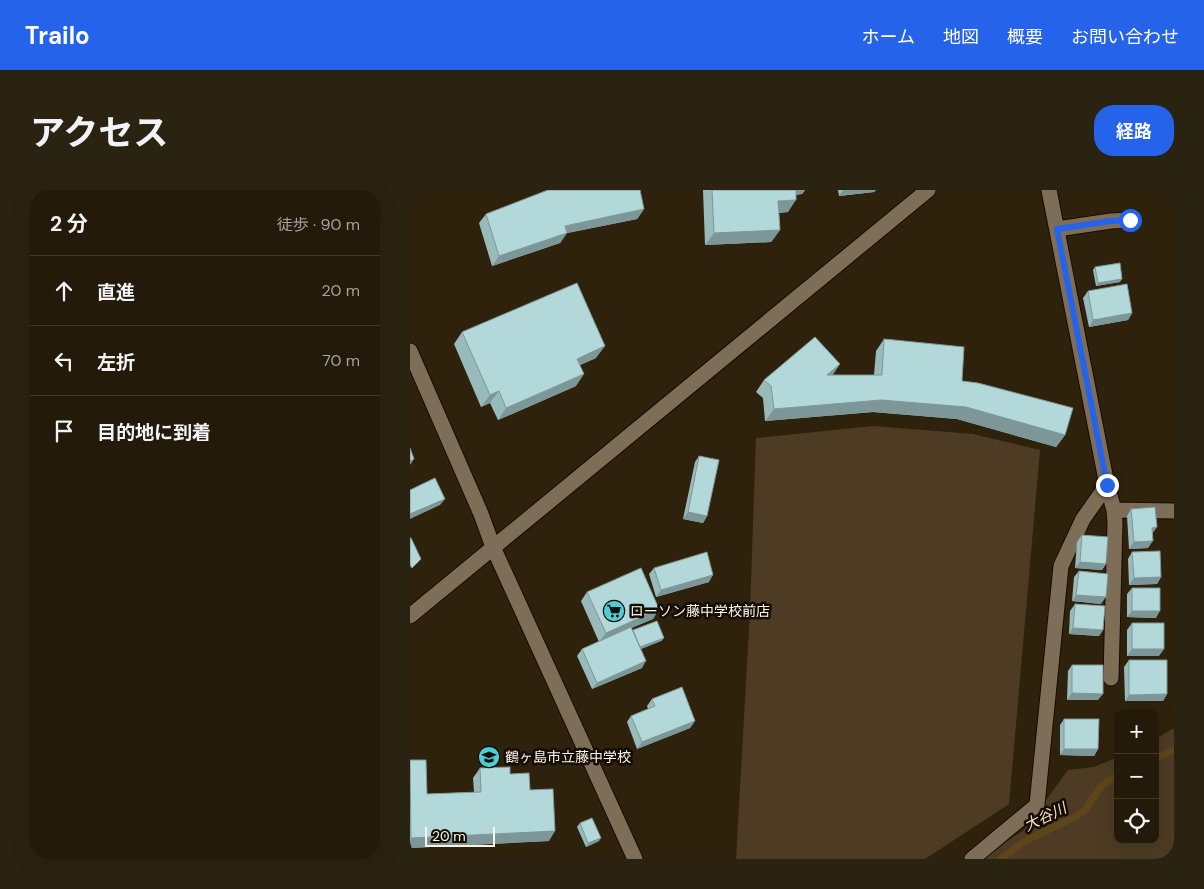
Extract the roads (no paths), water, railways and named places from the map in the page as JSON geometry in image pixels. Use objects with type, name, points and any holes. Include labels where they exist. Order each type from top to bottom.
[{"type":"street","points":[[410,616],[928,190]]},
{"type":"street","points":[[1050,190],[1107,485],[1114,510],[1111,678]]},
{"type":"street","points":[[1057,229],[1130,220]]},
{"type":"street","points":[[410,351],[481,514],[493,547],[636,859]]},
{"type":"street","points":[[972,859],[1037,805],[1061,566],[1083,519],[1107,485]]},
{"type":"street","points":[[1114,510],[1174,511]]},
{"type":"waterway","name":"大谷川","points":[[1159,756],[1174,750]]},
{"type":"waterway","name":"大谷川","points":[[1001,859],[1025,841],[1077,816],[1085,810],[1102,785],[1114,778]]},
{"type":"place","name":"ローソン藤中学校前店","points":[[614,611]]},
{"type":"place","name":"鶴ヶ島市立藤中学校","points":[[489,757]]}]
